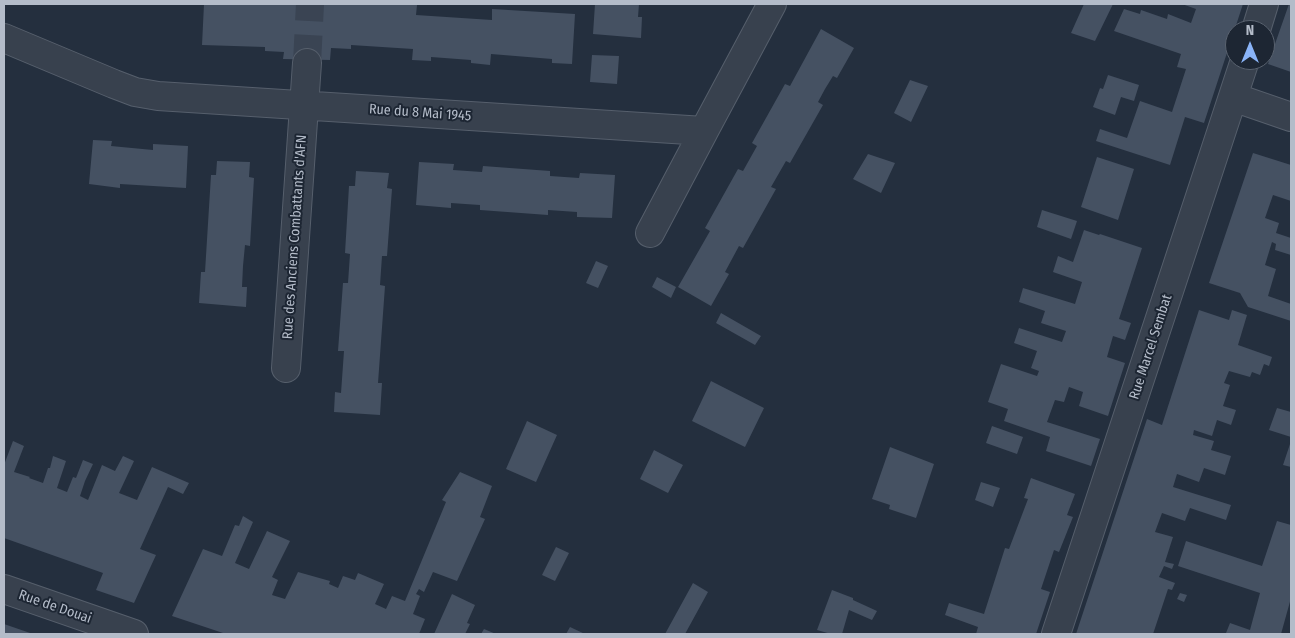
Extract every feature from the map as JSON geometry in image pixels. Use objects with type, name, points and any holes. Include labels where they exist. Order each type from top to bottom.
[{"type":"street","points":[[650,233],[772,4]]},
{"type":"street","points":[[1259,20],[1264,4]]},
{"type":"street","name":"Rue du 8 Mai 1945","points":[[4,38],[135,92],[158,96],[704,131]]},
{"type":"street","name":"Rue des Anciens Combattants d'AFN","points":[[286,368],[307,63]]},
{"type":"street","name":"Rue Marcel Sembat","points":[[1056,634],[1242,70]]},
{"type":"street","points":[[1233,97],[1291,117]]},
{"type":"street","name":"Rue de Douai","points":[[4,589],[134,634]]},
{"type":"building","points":[[204,4],[417,5],[416,15],[492,20],[492,9],[575,14],[572,64],[552,63],[552,59],[491,54],[490,65],[471,63],[471,60],[431,57],[431,61],[412,60],[413,49],[351,45],[351,49],[331,48],[330,60],[283,59],[284,52],[265,51],[265,47],[202,45]]},
{"type":"building","points":[[595,4],[639,4],[638,17],[642,17],[641,38],[593,34]]},
{"type":"building","points":[[1084,4],[1113,4],[1095,41],[1071,33]]},
{"type":"building","points":[[1182,4],[1243,4],[1238,20],[1225,20],[1225,59],[1204,123],[1185,117],[1170,165],[1096,141],[1100,129],[1127,138],[1140,101],[1172,112],[1186,69],[1177,67],[1181,54],[1114,31],[1124,9],[1140,14],[1141,10],[1167,19],[1168,14],[1191,23],[1196,9]]},
{"type":"building","points":[[1289,4],[1291,4],[1291,72],[1275,66],[1275,44]]},
{"type":"building","points":[[821,29],[854,48],[837,78],[833,76],[825,89],[818,102],[823,105],[790,163],[786,161],[771,187],[776,189],[743,248],[739,246],[725,272],[729,274],[711,306],[678,287],[710,231],[705,228],[738,169],[743,171],[757,146],[752,143],[785,84],[790,86]]},
{"type":"building","points":[[592,55],[619,56],[617,84],[590,82]]},
{"type":"building","points":[[1108,75],[1139,85],[1134,101],[1121,97],[1115,115],[1093,107],[1100,88],[1103,89]]},
{"type":"building","points":[[910,80],[928,86],[911,122],[894,113]]},
{"type":"building","points":[[93,140],[112,141],[111,146],[153,150],[153,144],[188,146],[186,188],[120,184],[120,188],[89,184]]},
{"type":"building","points":[[1253,153],[1291,165],[1291,201],[1273,195],[1265,218],[1279,223],[1276,233],[1291,238],[1291,255],[1275,250],[1276,244],[1272,242],[1265,265],[1276,269],[1268,296],[1291,304],[1291,321],[1248,307],[1240,293],[1209,283]]},
{"type":"building","points":[[868,154],[895,163],[881,193],[853,179]]},
{"type":"building","points":[[1097,157],[1134,169],[1118,220],[1081,207]]},
{"type":"building","points":[[217,161],[250,162],[249,177],[254,178],[250,246],[245,245],[243,266],[242,287],[247,287],[246,307],[199,303],[201,272],[205,272],[211,175],[216,175]]},
{"type":"building","points":[[419,162],[454,164],[453,170],[482,172],[483,166],[550,171],[550,176],[579,178],[580,173],[615,175],[612,218],[577,217],[577,212],[548,210],[548,215],[480,210],[480,205],[451,203],[451,208],[416,205]]},
{"type":"building","points":[[356,171],[389,173],[387,188],[392,189],[387,256],[382,256],[380,285],[385,286],[378,383],[382,383],[380,415],[334,412],[335,392],[341,393],[344,351],[338,351],[343,283],[348,283],[350,254],[345,253],[349,186],[355,186]]},
{"type":"building","points":[[1042,210],[1077,221],[1071,239],[1037,227]]},
{"type":"building","points":[[1084,230],[1142,248],[1119,319],[1131,323],[1125,340],[1113,336],[1107,357],[1125,363],[1108,416],[1079,406],[1083,392],[1069,387],[1064,402],[1055,400],[1047,422],[1100,439],[1091,466],[1046,451],[1050,437],[1004,421],[1008,409],[988,402],[1001,364],[1037,376],[1039,371],[1031,368],[1037,351],[1014,343],[1019,328],[1062,342],[1066,331],[1041,323],[1045,311],[1019,302],[1023,288],[1075,304],[1082,282],[1053,272],[1058,256],[1073,262]]},
{"type":"building","points":[[596,261],[608,266],[598,288],[586,283]]},
{"type":"building","points":[[657,277],[676,287],[671,298],[652,287]]},
{"type":"building","points":[[1199,310],[1229,320],[1232,310],[1247,315],[1238,345],[1272,357],[1269,366],[1264,364],[1260,375],[1252,372],[1250,377],[1229,371],[1224,383],[1230,385],[1223,406],[1236,410],[1231,425],[1217,420],[1212,436],[1194,430],[1193,435],[1214,441],[1211,450],[1231,456],[1225,475],[1204,468],[1199,482],[1177,474],[1173,487],[1231,505],[1226,520],[1190,508],[1185,521],[1162,513],[1155,532],[1173,537],[1165,562],[1174,564],[1172,569],[1164,566],[1159,577],[1175,583],[1172,590],[1168,589],[1153,634],[1076,634],[1147,419],[1162,425]]},
{"type":"building","points":[[721,313],[761,336],[755,345],[716,323]]},
{"type":"building","points":[[711,381],[764,408],[745,447],[692,421]]},
{"type":"building","points":[[1277,408],[1291,412],[1291,437],[1269,430]]},
{"type":"building","points":[[527,421],[557,435],[536,482],[506,469]]},
{"type":"building","points":[[992,426],[1023,437],[1017,454],[986,443]]},
{"type":"building","points":[[13,441],[24,446],[14,472],[29,478],[43,483],[53,456],[66,461],[57,488],[67,492],[73,477],[76,478],[83,460],[93,464],[80,496],[88,500],[102,465],[115,471],[123,456],[134,461],[119,493],[137,500],[152,467],[189,483],[183,494],[168,487],[140,549],[156,555],[134,603],[96,590],[103,573],[4,538],[4,465]]},
{"type":"building","points":[[1291,445],[1291,467],[1283,465]]},
{"type":"building","points":[[890,447],[934,464],[916,518],[889,509],[890,505],[872,499]]},
{"type":"building","points":[[654,450],[683,465],[668,493],[640,479]]},
{"type":"building","points":[[460,472],[492,486],[480,517],[485,519],[457,581],[433,572],[424,592],[419,589],[416,594],[420,596],[413,614],[425,619],[419,634],[226,634],[172,616],[203,549],[222,556],[235,525],[239,526],[243,516],[253,522],[235,563],[249,569],[267,531],[290,541],[272,577],[278,580],[272,595],[285,599],[298,572],[330,581],[329,584],[338,588],[343,576],[355,580],[358,573],[384,584],[375,604],[386,609],[392,596],[405,601],[446,502],[442,500]]},
{"type":"building","points":[[1031,478],[1075,494],[1067,515],[1073,517],[1059,552],[1054,550],[1041,589],[1050,592],[1036,634],[976,634],[978,627],[945,615],[949,603],[984,614],[1005,548],[1009,549],[1028,499],[1024,498]]},
{"type":"building","points":[[981,482],[1000,488],[993,507],[975,500]]},
{"type":"building","points":[[1277,521],[1291,525],[1291,598],[1281,634],[1226,633],[1230,623],[1250,630],[1260,593],[1178,566],[1186,541],[1262,566]]},
{"type":"building","points":[[556,547],[569,553],[555,581],[542,575]]},
{"type":"building","points":[[693,583],[708,592],[685,634],[665,634]]},
{"type":"building","points":[[832,590],[853,598],[853,600],[877,611],[872,620],[849,610],[842,634],[831,634],[817,630]]},
{"type":"building","points":[[1180,593],[1187,595],[1184,602],[1177,599]]},
{"type":"building","points":[[452,594],[475,605],[467,623],[470,624],[465,634],[434,634]]},
{"type":"building","points":[[4,624],[33,634],[4,634]]},
{"type":"building","points":[[570,627],[585,634],[566,634]]},
{"type":"building","points":[[484,629],[496,634],[481,634]]},
{"type":"tunnel","points":[[307,63],[310,4]]}]
